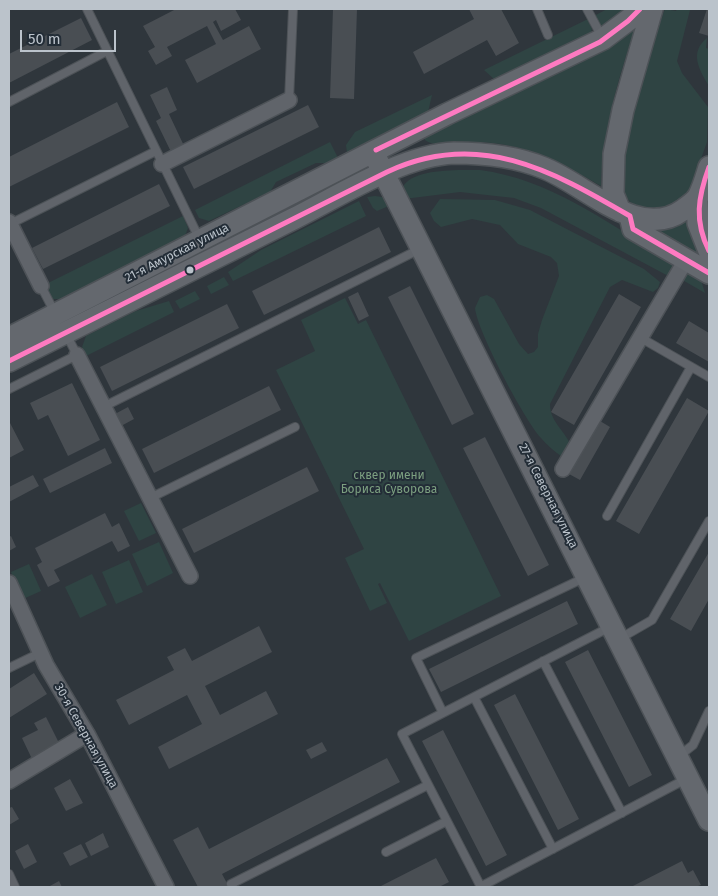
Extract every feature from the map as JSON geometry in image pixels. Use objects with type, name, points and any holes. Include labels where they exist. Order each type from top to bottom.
[{"type":"main road","name":"21-я Амурская улица","points":[[205,251],[373,152],[603,39],[635,15],[640,9]]},
{"type":"main road","points":[[652,9],[623,110],[614,154],[613,194],[633,229],[709,273]]},
{"type":"main road","name":"27-я Северная улица","points":[[373,152],[420,249],[588,576],[709,820]]},
{"type":"main road","name":"21-я Амурская улица","points":[[9,361],[61,324],[205,251],[402,165],[434,155],[453,153],[502,156],[527,162],[559,174],[625,214]]},
{"type":"main road","points":[[709,167],[697,198],[698,223],[709,251]]},
{"type":"main road","points":[[625,214],[651,220],[669,218],[697,198]]},
{"type":"main road","name":"21-я Амурская улица","points":[[9,338],[61,324]]},
{"type":"street","points":[[159,157],[289,100]]},
{"type":"street","points":[[9,223],[41,286]]},
{"type":"street","points":[[564,468],[637,341],[642,338],[686,260]]},
{"type":"street","points":[[77,355],[190,576]]},
{"type":"street","name":"30-я Северная улица","points":[[9,583],[40,652],[87,734],[166,887]]},
{"type":"street","points":[[9,781],[87,734]]},
{"type":"lane","points":[[86,9],[205,251]]},
{"type":"lane","points":[[289,100],[293,9]]},
{"type":"lane","points":[[537,9],[548,35]]},
{"type":"lane","points":[[587,9],[603,39]]},
{"type":"lane","points":[[9,102],[107,51]]},
{"type":"lane","points":[[9,223],[159,157]]},
{"type":"lane","points":[[103,406],[420,249]]},
{"type":"lane","points":[[9,390],[77,355],[41,286]]},
{"type":"lane","points":[[642,338],[709,377]]},
{"type":"lane","points":[[606,516],[691,367]]},
{"type":"lane","points":[[150,498],[295,427]]},
{"type":"lane","points":[[689,778],[480,887],[402,734],[543,661],[615,632],[652,620],[709,520]]},
{"type":"lane","points":[[443,713],[416,658],[588,576]]},
{"type":"lane","points":[[9,668],[40,652]]},
{"type":"lane","points":[[543,661],[622,813]]},
{"type":"lane","points":[[474,697],[553,849]]},
{"type":"lane","points":[[678,757],[693,745],[709,712]]},
{"type":"lane","points":[[233,887],[231,884],[428,785]]},
{"type":"lane","points":[[386,852],[447,822]]},
{"type":"lane","points":[[9,874],[16,887]]},
{"type":"green space","points":[[607,9],[629,9],[601,30],[594,16]]},
{"type":"green space","points":[[665,9],[676,11],[677,9],[690,10],[677,61],[682,73],[708,107],[707,142],[689,192],[669,211],[645,209],[635,205],[627,198],[622,183],[622,161],[634,105]]},
{"type":"green space","points":[[588,19],[592,29],[590,35],[495,80],[484,70]]},
{"type":"green space","points":[[636,26],[612,105],[602,165],[601,186],[571,169],[525,150],[493,143],[475,142],[442,145],[425,140],[424,136]]},
{"type":"green space","points":[[707,38],[706,48],[709,49],[709,86],[699,67],[697,55],[698,49]]},
{"type":"green space","points":[[432,95],[428,112],[347,153],[346,145],[355,132]]},
{"type":"green space","points":[[330,142],[338,158],[328,163],[316,163],[276,182],[270,192],[209,221],[199,218],[195,210]]},
{"type":"green space","points":[[480,170],[530,182],[599,216],[665,257],[673,266],[672,278],[541,208],[514,198],[460,192],[404,199],[404,185],[418,175],[439,171]]},
{"type":"green space","points":[[367,197],[382,197],[391,205],[377,211],[373,208]]},
{"type":"green space","points":[[440,199],[495,200],[530,210],[644,269],[660,282],[658,288],[653,292],[622,280],[610,287],[550,404],[553,417],[567,438],[572,450],[567,455],[561,456],[533,428],[492,354],[475,308],[480,297],[487,295],[494,299],[519,344],[528,354],[534,352],[538,347],[538,334],[542,320],[559,276],[557,263],[551,257],[518,244],[500,225],[472,219],[441,227],[434,221],[430,213]]},
{"type":"green space","points":[[359,201],[366,216],[233,281],[228,272],[261,250]]},
{"type":"green space","points":[[691,213],[709,262],[647,226]]},
{"type":"green space","points":[[183,216],[188,228],[185,236],[64,299],[51,299],[44,285]]},
{"type":"green space","points":[[688,273],[700,277],[705,293],[679,278]]},
{"type":"green space","points":[[224,277],[229,285],[211,294],[207,286]]},
{"type":"green space","points":[[195,291],[200,299],[180,309],[175,301]]},
{"type":"green space","name":"сквер имени Бориса Суворова","points":[[345,298],[358,324],[366,320],[501,596],[409,641],[380,583],[378,584],[387,603],[370,611],[345,558],[364,549],[276,370],[315,351],[301,320]]},
{"type":"green space","points":[[169,301],[174,312],[86,356],[82,347],[86,336],[136,311]]},
{"type":"green space","points":[[141,503],[156,533],[139,541],[124,511]]},
{"type":"green space","points":[[159,542],[173,573],[147,586],[132,554]]},
{"type":"green space","points":[[129,560],[143,592],[116,604],[102,572]]},
{"type":"green space","points":[[29,564],[41,591],[23,599],[11,572]]},
{"type":"green space","points":[[92,574],[107,605],[80,618],[65,587]]},
{"type":"building","points":[[176,9],[235,9],[241,20],[221,31],[216,20],[213,22],[223,40],[249,26],[261,49],[197,83],[185,60],[216,44],[207,26],[167,47],[172,56],[156,65],[148,51],[155,47],[143,26]]},
{"type":"building","points":[[333,9],[357,9],[354,99],[330,98]]},
{"type":"building","points":[[469,9],[501,9],[519,43],[496,56],[487,40],[424,74],[413,52],[474,19]]},
{"type":"building","points":[[707,9],[709,9],[709,36],[699,33]]},
{"type":"building","points":[[81,18],[92,40],[9,83],[9,54]]},
{"type":"building","points":[[167,87],[177,110],[169,114],[186,150],[173,156],[156,121],[161,118],[150,95]]},
{"type":"building","points":[[117,102],[129,127],[9,187],[9,157]]},
{"type":"building","points":[[308,105],[319,127],[194,189],[183,167]]},
{"type":"building","points":[[159,184],[170,206],[43,269],[32,248]]},
{"type":"building","points":[[379,227],[391,252],[264,315],[252,291]]},
{"type":"building","points":[[410,286],[474,414],[452,425],[388,297]]},
{"type":"building","points":[[358,292],[369,316],[359,321],[348,297]]},
{"type":"building","points":[[619,294],[641,307],[574,425],[551,412]]},
{"type":"building","points":[[227,304],[239,328],[112,391],[100,367]]},
{"type":"building","points":[[689,321],[709,333],[709,362],[676,343]]},
{"type":"building","points":[[72,383],[100,440],[68,456],[48,415],[38,420],[30,403]]},
{"type":"building","points":[[269,386],[281,410],[154,473],[142,449]]},
{"type":"building","points":[[687,398],[709,411],[639,534],[616,521]]},
{"type":"building","points":[[128,407],[134,419],[121,426],[115,414]]},
{"type":"building","points":[[9,421],[24,450],[9,458]]},
{"type":"building","points":[[600,421],[610,427],[580,480],[569,474]]},
{"type":"building","points":[[485,437],[549,565],[528,576],[463,448]]},
{"type":"building","points":[[105,448],[112,463],[50,493],[43,479]]},
{"type":"building","points":[[307,467],[319,491],[194,553],[182,529]]},
{"type":"building","points":[[33,475],[39,486],[9,502],[9,487]]},
{"type":"building","points":[[105,513],[112,527],[119,523],[130,546],[118,552],[112,541],[54,570],[60,581],[48,587],[37,565],[42,562],[35,548]]},
{"type":"building","points":[[11,536],[16,547],[9,551],[9,537]]},
{"type":"building","points":[[709,552],[709,599],[691,631],[670,619]]},
{"type":"building","points":[[567,601],[578,624],[441,692],[429,669]]},
{"type":"building","points":[[259,626],[272,652],[205,686],[220,715],[266,691],[278,714],[169,769],[158,747],[202,724],[187,695],[129,725],[116,700],[174,670],[167,657],[185,648],[192,661]]},
{"type":"building","points":[[588,650],[652,775],[629,787],[565,662]]},
{"type":"building","points":[[34,673],[47,694],[9,718],[9,689]]},
{"type":"building","points":[[515,694],[579,819],[558,830],[494,705]]},
{"type":"building","points":[[46,717],[62,749],[32,759],[22,738],[38,730],[34,723]]},
{"type":"building","points":[[443,730],[507,855],[486,866],[422,741]]},
{"type":"building","points":[[322,742],[327,751],[311,759],[306,750]]},
{"type":"building","points":[[387,758],[400,782],[222,874],[229,887],[198,887],[173,840],[198,827],[209,849]]},
{"type":"building","points":[[70,779],[83,803],[66,811],[54,788]]},
{"type":"building","points":[[12,807],[19,819],[9,825],[9,808]]},
{"type":"building","points":[[103,833],[109,847],[91,856],[85,843]]},
{"type":"building","points":[[28,844],[37,862],[24,869],[15,851]]},
{"type":"building","points":[[81,844],[88,857],[70,866],[63,853]]},
{"type":"building","points":[[436,858],[449,882],[439,887],[379,887]]},
{"type":"building","points":[[682,861],[688,873],[693,870],[701,885],[695,887],[631,887]]},
{"type":"building","points":[[59,881],[62,887],[48,887]]},
{"type":"transit line","points":[[376,150],[600,42],[628,21],[640,9]]},
{"type":"transit line","points":[[9,361],[387,172],[420,160],[452,154],[483,155],[513,161],[572,184],[630,216],[633,229],[709,273]]},
{"type":"transit line","points":[[709,167],[702,189],[699,209],[701,229],[709,251]]}]
